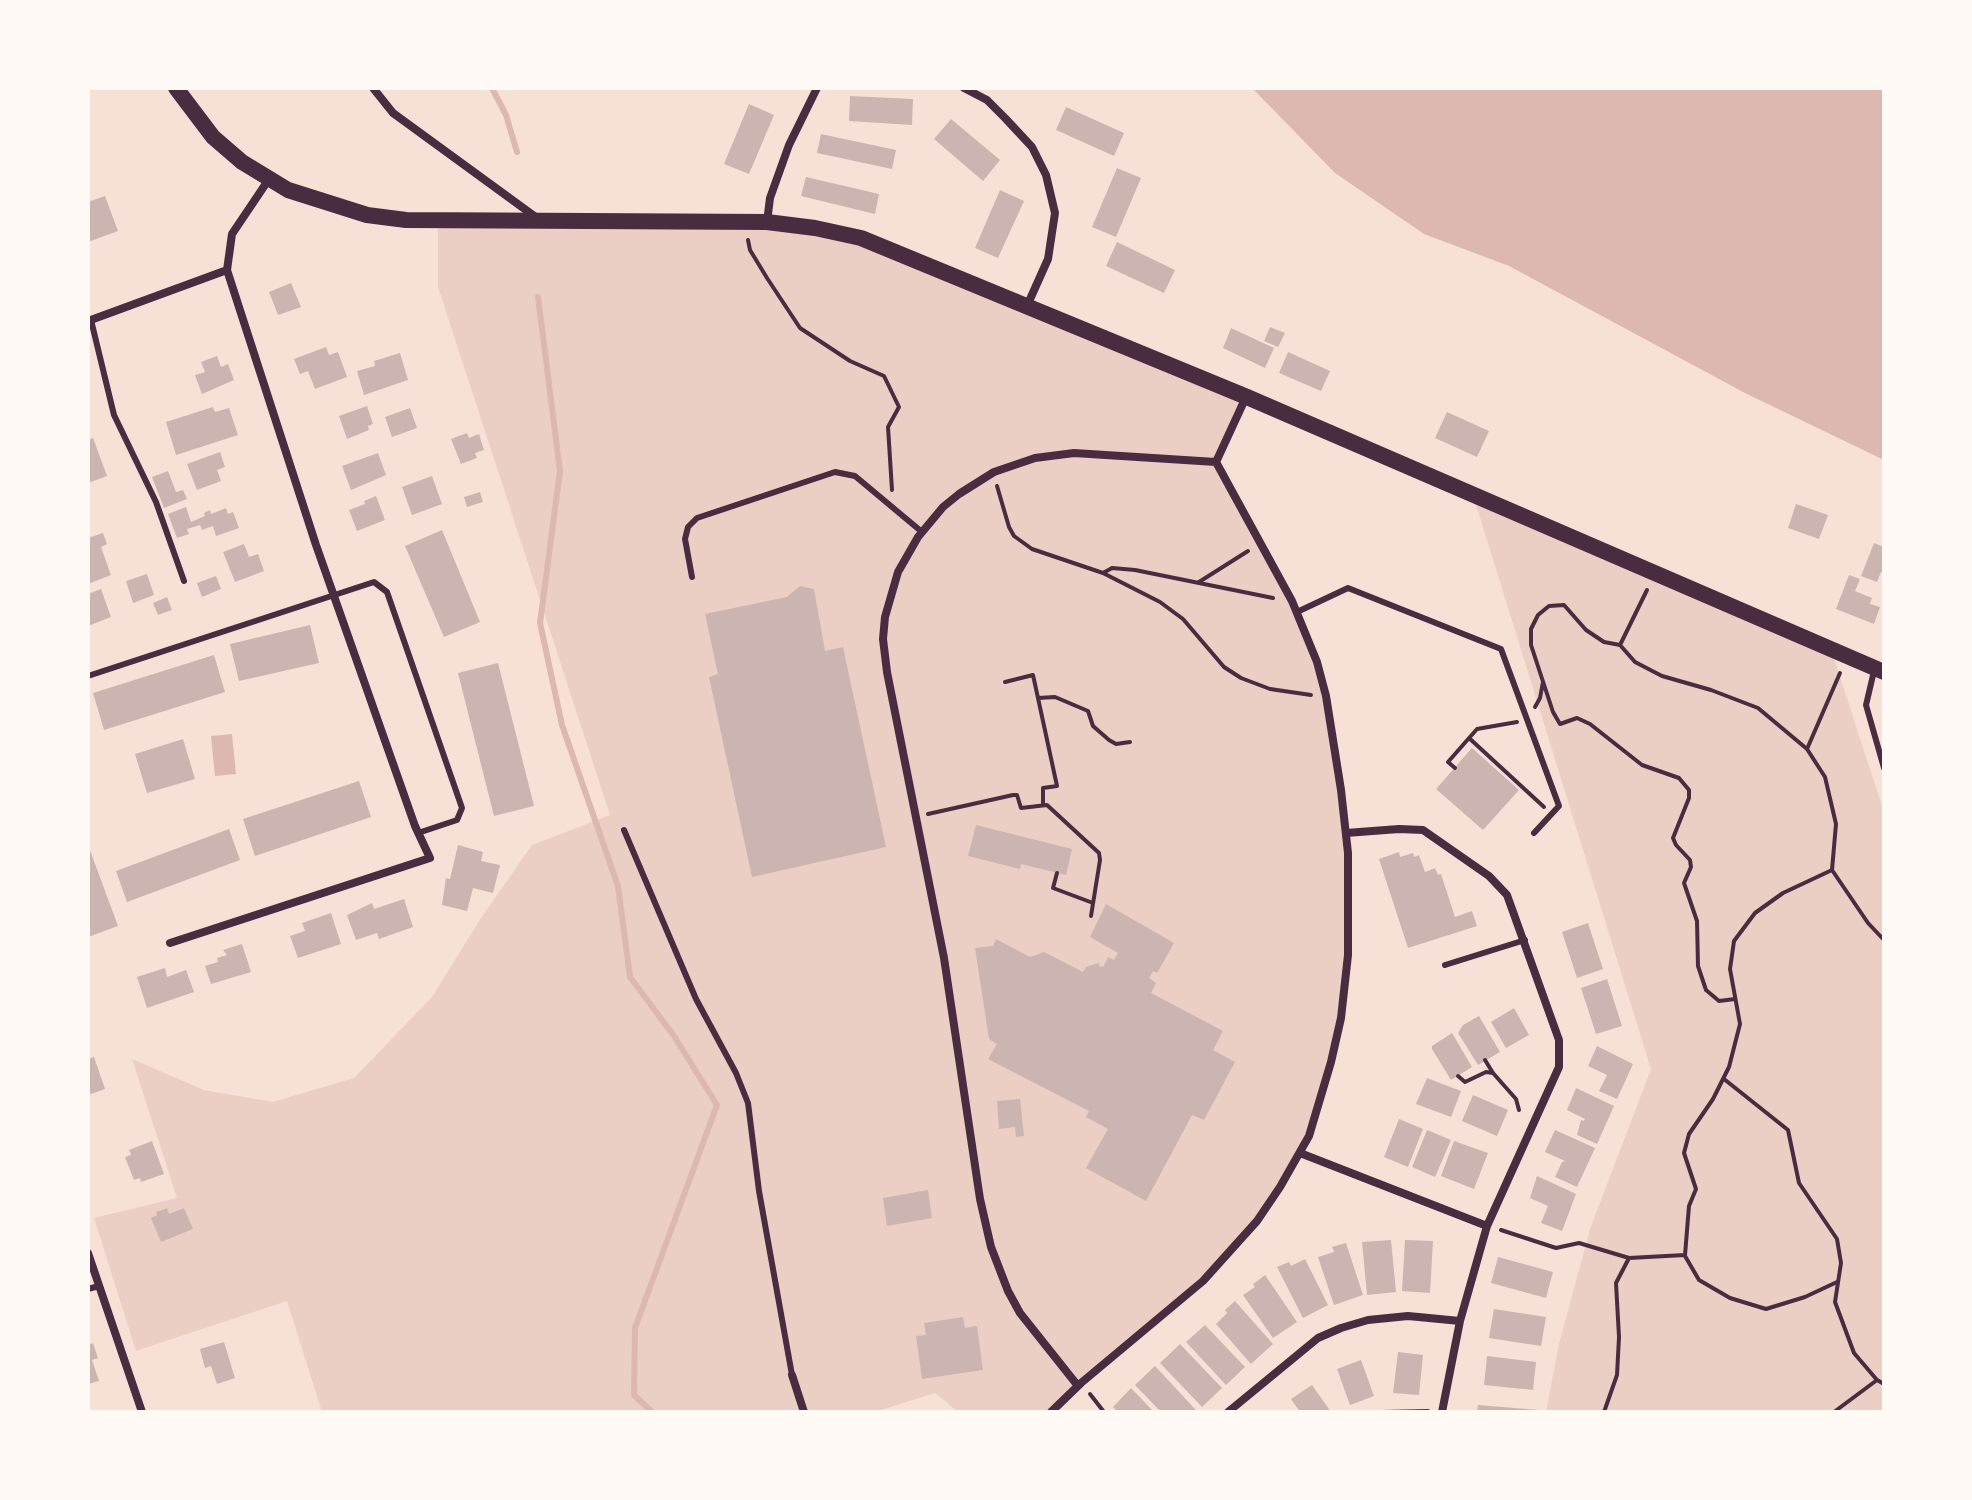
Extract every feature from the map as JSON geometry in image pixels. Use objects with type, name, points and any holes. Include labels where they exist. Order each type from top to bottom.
[{"type":"main road","points":[[176,88],[213,137],[242,162],[269,179],[288,190],[326,204],[388,219],[767,222],[861,238],[1247,397],[1879,670]]},
{"type":"street","points":[[373,88],[393,113],[541,220]]},
{"type":"street","points":[[767,222],[770,198],[781,168],[817,88]]},
{"type":"street","points":[[964,88],[987,100],[1005,118],[1032,147],[1046,175],[1055,213],[1053,229],[1048,259],[1027,306]]},
{"type":"street","points":[[170,943],[430,858],[418,833],[334,597],[227,270],[232,234],[269,179]]},
{"type":"street","points":[[89,320],[227,270]]},
{"type":"street","points":[[1216,462],[1247,397]]},
{"type":"street","points":[[1079,1385],[1020,1313],[991,1247],[980,1199],[944,958],[883,639],[890,594],[903,562],[922,532],[943,507],[994,472],[1035,458],[1074,453],[1216,462]]},
{"type":"street","points":[[1051,1412],[1203,1281],[1257,1221],[1300,1153],[1320,1103],[1341,1018],[1348,955],[1346,833],[1326,696],[1317,662],[1292,601],[1216,462]]},
{"type":"street","points":[[1346,833],[1423,830],[1489,876],[1507,895],[1559,1040],[1559,1067],[1487,1226],[1460,1321],[1442,1412]]},
{"type":"street","points":[[1300,1153],[1487,1226]]},
{"type":"street","points":[[88,1253],[142,1412]]},
{"type":"street","points":[[1228,1412],[1318,1338],[1341,1328],[1368,1320],[1408,1316],[1460,1321]]},
{"type":"street","points":[[792,1375],[804,1412]]},
{"type":"lane","points":[[89,320],[114,415],[156,502],[184,581]]},
{"type":"lane","points":[[692,577],[685,539],[688,527],[697,518],[835,472],[855,476],[922,532]]},
{"type":"lane","points":[[88,676],[374,582],[387,592],[462,808],[457,820],[418,833]]},
{"type":"lane","points":[[1297,612],[1348,588],[1501,649],[1559,806],[1534,833]]},
{"type":"lane","points":[[1879,670],[1866,705],[1884,768]]},
{"type":"lane","points":[[624,830],[696,999],[736,1073],[748,1103],[759,1191],[792,1375]]},
{"type":"lane","points":[[1445,965],[1525,940]]},
{"type":"lane","points":[[88,1289],[99,1286]]},
{"type":"path","points":[[748,240],[761,269],[800,328],[850,361],[884,376],[899,407],[888,427],[894,508]]},
{"type":"path","points":[[994,472],[1004,517],[1014,536],[1042,554],[1103,573],[1173,611],[1195,631],[1224,667],[1241,678],[1270,689],[1326,696]]},
{"type":"path","points":[[1199,582],[1241,555]]},
{"type":"path","points":[[1103,573],[1112,568],[1123,568],[1292,601]]},
{"type":"path","points":[[1620,645],[1655,573]]},
{"type":"path","points":[[1735,999],[1719,1001],[1706,990],[1698,966],[1697,921],[1684,883],[1691,867],[1690,860],[1673,838],[1689,798],[1689,790],[1679,778],[1642,765],[1590,724],[1577,718],[1560,724],[1553,712],[1531,645],[1531,629],[1538,615],[1549,606],[1564,605],[1586,630],[1604,642],[1620,645],[1635,662],[1662,676],[1758,708],[1807,749],[1825,777],[1836,824],[1832,870],[1868,923],[1884,940]]},
{"type":"path","points":[[1807,749],[1847,656]]},
{"type":"path","points":[[1005,682],[1033,675],[1057,786],[1043,788],[1043,805]]},
{"type":"path","points":[[1455,768],[1448,762],[1477,729],[1527,720],[1540,698],[1544,679]]},
{"type":"path","points":[[1038,698],[1055,697],[1088,711],[1093,726],[1109,740],[1116,744],[1130,742]]},
{"type":"path","points":[[1469,738],[1552,814]]},
{"type":"path","points":[[916,817],[1013,795],[1017,795],[1021,808],[1043,805],[1056,811],[1099,853],[1091,916]]},
{"type":"path","points":[[1832,870],[1783,893],[1755,913],[1734,941],[1730,969],[1740,1024],[1723,1078],[1689,1134],[1684,1153],[1696,1189],[1689,1206],[1685,1255],[1699,1280],[1730,1298],[1766,1309],[1805,1297],[1837,1282]]},
{"type":"path","points":[[1057,873],[1053,888],[1093,903]]},
{"type":"path","points":[[1485,1060],[1516,1099],[1519,1110]]},
{"type":"path","points":[[1458,1076],[1465,1082],[1486,1072],[1493,1073]]},
{"type":"path","points":[[1723,1078],[1788,1130],[1799,1183],[1837,1239],[1841,1263],[1835,1302],[1854,1353],[1884,1384]]},
{"type":"path","points":[[1487,1226],[1556,1248],[1579,1243],[1629,1258],[1685,1255]]},
{"type":"path","points":[[1604,1412],[1617,1375],[1619,1337],[1616,1283],[1629,1258]]},
{"type":"path","points":[[1834,1412],[1877,1380]]},
{"type":"path","points":[[1079,1385],[1104,1412]]},
{"type":"path","points":[[1383,1412],[1442,1412]]},
{"type":"shaded area","points":[[1252,88],[1884,88],[1884,460],[1745,393],[1509,266],[1424,234],[1335,173]]},
{"type":"shaded area","points":[[438,220],[815,228],[1247,397],[1216,462],[1292,601],[1317,662],[1341,790],[1349,910],[1341,1018],[1309,1136],[1280,1187],[1231,1251],[1051,1412],[958,1412],[935,1393],[875,1412],[322,1412],[287,1301],[136,1351],[94,1218],[177,1198],[132,1059],[204,1090],[273,1102],[354,1078],[432,997],[481,918],[532,845],[610,815],[438,287]]},
{"type":"shaded area","points":[[1473,495],[1831,649],[1884,812],[1884,1412],[1546,1412],[1559,1344],[1590,1229],[1651,1069]]},
{"type":"shaded area","points":[[232,734],[236,774],[215,776],[211,736]]},
{"type":"building","points":[[850,96],[913,99],[912,125],[849,121]]},
{"type":"building","points":[[749,104],[774,115],[749,174],[724,164]]},
{"type":"building","points":[[1066,107],[1124,133],[1114,156],[1056,130]]},
{"type":"building","points":[[951,119],[1000,160],[983,181],[934,139]]},
{"type":"building","points":[[821,134],[896,150],[892,169],[817,153]]},
{"type":"building","points":[[1117,168],[1141,178],[1116,237],[1092,227]]},
{"type":"building","points":[[806,177],[879,194],[875,214],[801,196]]},
{"type":"building","points":[[1000,190],[1024,201],[998,258],[975,248]]},
{"type":"building","points":[[105,196],[118,231],[88,242],[88,202]]},
{"type":"building","points":[[1117,242],[1175,270],[1164,293],[1106,266]]},
{"type":"building","points":[[291,283],[301,307],[278,315],[269,292]]},
{"type":"building","points":[[1270,327],[1285,333],[1278,347],[1264,341]]},
{"type":"building","points":[[1231,328],[1274,348],[1265,368],[1223,348]]},
{"type":"building","points":[[326,347],[329,355],[338,352],[347,377],[315,389],[308,371],[300,374],[294,359]]},
{"type":"building","points":[[1288,352],[1330,371],[1321,391],[1279,373]]},
{"type":"building","points":[[400,353],[408,380],[364,395],[357,371],[375,366],[374,361]]},
{"type":"building","points":[[217,356],[221,367],[228,364],[234,380],[202,394],[195,375],[205,372],[201,362]]},
{"type":"building","points":[[367,406],[373,424],[368,426],[369,430],[347,439],[339,416]]},
{"type":"building","points":[[213,407],[215,412],[229,408],[238,435],[176,455],[166,422]]},
{"type":"building","points":[[410,408],[417,428],[392,437],[385,417]]},
{"type":"building","points":[[1447,412],[1489,431],[1477,457],[1435,438]]},
{"type":"building","points":[[467,433],[469,438],[479,434],[484,450],[475,453],[477,458],[461,464],[451,439]]},
{"type":"building","points":[[93,438],[107,476],[88,483],[88,440]]},
{"type":"building","points":[[220,452],[225,467],[217,470],[221,481],[197,490],[187,464]]},
{"type":"building","points":[[378,453],[386,475],[351,490],[342,466]]},
{"type":"building","points":[[168,471],[176,492],[183,490],[187,499],[164,508],[152,477]]},
{"type":"building","points":[[432,476],[442,504],[412,515],[402,487]]},
{"type":"building","points":[[480,492],[483,502],[467,507],[464,497]]},
{"type":"building","points":[[376,496],[385,520],[357,531],[349,510]]},
{"type":"building","points":[[1796,504],[1828,515],[1819,539],[1788,528]]},
{"type":"building","points":[[186,507],[191,522],[205,516],[204,513],[210,510],[211,514],[226,508],[228,514],[233,512],[239,528],[216,536],[213,526],[202,530],[200,525],[187,529],[189,534],[177,538],[168,514]]},
{"type":"building","points":[[442,530],[480,622],[444,637],[405,546]]},
{"type":"building","points":[[103,533],[107,544],[101,547],[111,575],[88,584],[88,538]]},
{"type":"building","points":[[1874,543],[1884,547],[1884,573],[1881,572],[1877,582],[1861,576]]},
{"type":"building","points":[[244,544],[249,557],[258,554],[264,571],[235,582],[223,552]]},
{"type":"building","points":[[147,574],[154,595],[133,603],[126,581]]},
{"type":"building","points":[[1849,575],[1860,579],[1855,591],[1872,598],[1870,604],[1880,607],[1874,624],[1836,609]]},
{"type":"building","points":[[216,576],[221,589],[202,597],[197,583]]},
{"type":"building","points":[[800,586],[814,589],[825,651],[843,647],[886,847],[752,877],[709,677],[718,674],[705,614],[787,597]]},
{"type":"building","points":[[101,589],[111,617],[88,626],[88,594]]},
{"type":"building","points":[[167,597],[172,610],[158,615],[153,603]]},
{"type":"building","points":[[310,625],[319,663],[239,681],[230,644]]},
{"type":"building","points":[[214,655],[225,692],[104,730],[93,693]]},
{"type":"building","points":[[498,663],[534,806],[494,816],[458,673]]},
{"type":"building","points":[[183,739],[195,779],[147,793],[135,754]]},
{"type":"building","points":[[1472,748],[1519,790],[1483,830],[1436,789]]},
{"type":"building","points":[[359,781],[371,817],[255,856],[243,819]]},
{"type":"building","points":[[976,825],[1072,849],[1066,875],[1021,864],[1020,869],[968,856]]},
{"type":"building","points":[[229,829],[240,860],[127,902],[116,871]]},
{"type":"building","points":[[88,845],[118,926],[88,937]]},
{"type":"building","points":[[458,845],[483,852],[481,861],[500,865],[493,893],[473,888],[467,911],[442,905],[446,878],[450,879]]},
{"type":"building","points":[[1399,852],[1400,857],[1413,853],[1414,857],[1419,855],[1425,872],[1435,868],[1438,875],[1441,874],[1455,917],[1472,911],[1477,926],[1408,948],[1379,859]]},
{"type":"building","points":[[404,899],[413,927],[379,939],[377,933],[356,940],[347,915],[372,903],[374,909]]},
{"type":"building","points":[[1106,904],[1174,943],[1157,973],[1153,971],[1149,978],[1156,983],[1151,993],[1223,1031],[1213,1050],[1235,1062],[1204,1120],[1192,1115],[1146,1201],[1086,1168],[1108,1129],[1086,1117],[1089,1111],[988,1059],[997,1044],[989,1039],[975,948],[993,946],[996,939],[1030,957],[1044,952],[1083,972],[1086,967],[1099,963],[1100,967],[1104,966],[1108,957],[1114,960],[1118,953],[1090,937]]},
{"type":"building","points":[[331,913],[341,944],[298,958],[290,936],[305,931],[302,923]]},
{"type":"building","points":[[1588,923],[1603,969],[1577,978],[1562,932]]},
{"type":"building","points":[[242,944],[251,972],[211,984],[205,966],[227,955],[223,950]]},
{"type":"building","points":[[165,968],[167,977],[186,970],[194,992],[147,1008],[137,977]]},
{"type":"building","points":[[1607,979],[1622,1026],[1596,1034],[1581,988]]},
{"type":"building","points":[[1514,1008],[1529,1035],[1506,1048],[1491,1022]]},
{"type":"building","points":[[1479,1016],[1500,1052],[1478,1065],[1458,1033],[1463,1025]]},
{"type":"building","points":[[1452,1033],[1472,1067],[1451,1080],[1432,1046]]},
{"type":"building","points":[[1597,1046],[1633,1064],[1617,1099],[1599,1091],[1607,1075],[1588,1066]]},
{"type":"building","points":[[94,1057],[105,1089],[88,1095],[88,1059]]},
{"type":"building","points":[[1427,1078],[1461,1091],[1451,1117],[1416,1104]]},
{"type":"building","points":[[1576,1088],[1614,1106],[1597,1144],[1577,1135],[1581,1120],[1585,1119],[1567,1110]]},
{"type":"building","points":[[1473,1095],[1508,1110],[1497,1136],[1462,1121]]},
{"type":"building","points":[[1020,1099],[1024,1136],[1016,1137],[1015,1127],[999,1129],[997,1101]]},
{"type":"building","points":[[1399,1119],[1423,1129],[1408,1167],[1384,1157]]},
{"type":"building","points":[[1427,1130],[1451,1140],[1435,1177],[1412,1167]]},
{"type":"building","points":[[1555,1130],[1595,1148],[1577,1187],[1555,1177],[1565,1161],[1545,1152]]},
{"type":"building","points":[[152,1141],[164,1174],[141,1182],[140,1178],[134,1180],[125,1157],[131,1155],[129,1150]]},
{"type":"building","points":[[1454,1141],[1488,1153],[1474,1189],[1441,1176]]},
{"type":"building","points":[[1537,1176],[1576,1194],[1562,1231],[1541,1223],[1548,1206],[1530,1198]]},
{"type":"building","points":[[928,1190],[932,1218],[887,1226],[883,1198]]},
{"type":"building","points":[[167,1208],[169,1214],[184,1208],[193,1229],[161,1242],[151,1218],[157,1215],[156,1212]]},
{"type":"building","points":[[1391,1240],[1396,1292],[1367,1295],[1362,1242]]},
{"type":"building","points":[[1405,1240],[1433,1241],[1430,1293],[1402,1291]]},
{"type":"building","points":[[1346,1243],[1363,1295],[1334,1305],[1318,1257],[1334,1252],[1332,1247]]},
{"type":"building","points":[[1498,1257],[1553,1272],[1546,1298],[1491,1283]]},
{"type":"building","points":[[1305,1259],[1328,1305],[1303,1318],[1277,1267],[1289,1262],[1291,1266]]},
{"type":"building","points":[[1265,1275],[1297,1322],[1273,1338],[1243,1295]]},
{"type":"building","points":[[1235,1301],[1273,1344],[1251,1364],[1216,1324]]},
{"type":"building","points":[[1494,1309],[1546,1317],[1541,1346],[1489,1338]]},
{"type":"building","points":[[963,1317],[965,1328],[977,1326],[983,1370],[922,1379],[916,1336],[926,1335],[924,1323]]},
{"type":"building","points":[[1205,1325],[1245,1367],[1226,1385],[1186,1342]]},
{"type":"building","points":[[224,1342],[235,1378],[217,1384],[211,1366],[205,1368],[200,1349]]},
{"type":"building","points":[[93,1343],[98,1358],[92,1360],[99,1381],[88,1384],[88,1345]]},
{"type":"building","points":[[1180,1344],[1222,1388],[1202,1407],[1160,1363]]},
{"type":"building","points":[[1398,1352],[1423,1355],[1419,1395],[1393,1393]]},
{"type":"building","points":[[1487,1356],[1536,1362],[1533,1390],[1484,1385]]},
{"type":"building","points":[[1361,1360],[1374,1396],[1350,1405],[1337,1369]]},
{"type":"building","points":[[1155,1366],[1196,1410],[1194,1412],[1161,1412],[1135,1385]]},
{"type":"building","points":[[1312,1385],[1331,1412],[1300,1412],[1291,1399]]},
{"type":"building","points":[[1131,1388],[1154,1412],[1118,1412],[1113,1407]]},
{"type":"building","points":[[1478,1405],[1539,1410],[1539,1412],[1477,1412]]},
{"type":"waterway","points":[[492,88],[506,115],[517,152]]},
{"type":"waterway","points":[[538,297],[560,471],[540,623],[562,725],[618,886],[630,977],[674,1036],[717,1105],[635,1328],[634,1395],[652,1412]]}]
